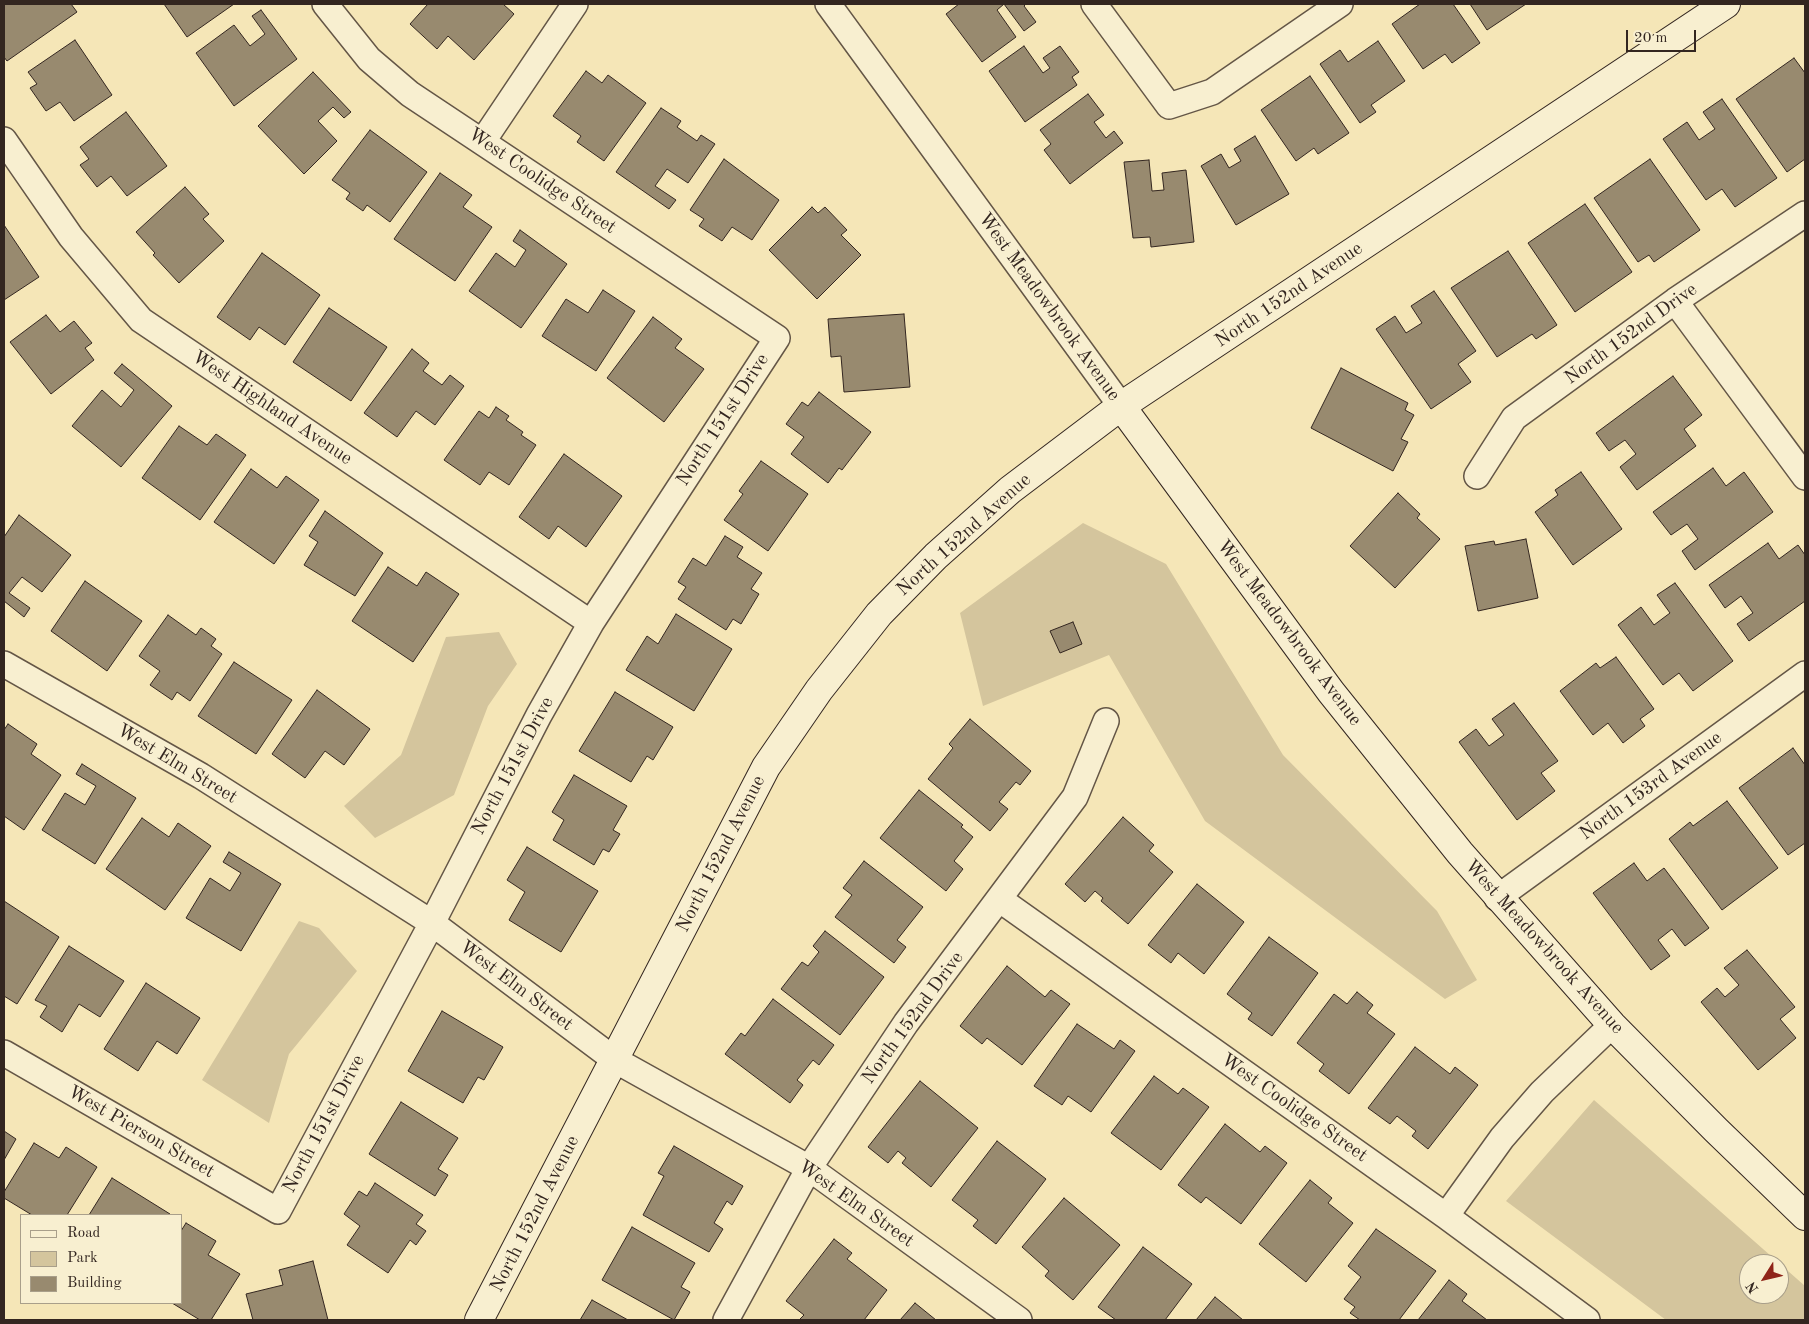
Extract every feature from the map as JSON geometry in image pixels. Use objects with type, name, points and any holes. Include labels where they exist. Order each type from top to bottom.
[{"type":"street","name":"West Coolidge Street","points":[[325,4],[349,36],[390,78],[410,94],[777,338]]},
{"type":"street","points":[[483,141],[576,4]]},
{"type":"street","name":"West Meadowbrook Avenue","points":[[828,4],[1331,692],[1498,898],[1612,1025],[1805,1216]]},
{"type":"street","points":[[1094,4],[1169,106],[1212,92],[1340,4]]},
{"type":"street","name":"North 152nd Avenue","points":[[479,1320],[766,767],[848,652],[879,614],[936,556],[1010,490],[1122,406],[1726,4]]},
{"type":"street","name":"West Highland Avenue","points":[[4,140],[71,237],[141,320],[591,623]]},
{"type":"street","name":"North 152nd Drive","points":[[1477,476],[1514,418],[1675,301],[1805,214]]},
{"type":"street","points":[[1675,301],[1805,477]]},
{"type":"street","name":"North 151st Drive","points":[[278,1211],[432,923],[539,715],[591,623],[777,338]]},
{"type":"street","name":"West Elm Street","points":[[4,664],[201,776],[432,923],[615,1060],[809,1168],[1019,1320]]},
{"type":"street","name":"North 153rd Avenue","points":[[1498,898],[1805,674]]},
{"type":"street","name":"North 152nd Drive","points":[[726,1320],[809,1168],[906,1023],[1075,797],[1106,721]]},
{"type":"street","name":"West Coolidge Street","points":[[999,899],[1446,1216],[1587,1320]]},
{"type":"street","points":[[1446,1216],[1502,1138],[1542,1092],[1612,1025]]},
{"type":"street","name":"West Pierson Street","points":[[4,1053],[278,1211]]},
{"type":"green space","points":[[1083,523],[1166,564],[1283,755],[1437,911],[1477,980],[1445,999],[1205,821],[1109,655],[983,706],[960,613]]},
{"type":"green space","points":[[499,632],[517,664],[488,706],[454,795],[375,838],[344,806],[401,755],[446,637]]},
{"type":"green space","points":[[299,921],[319,928],[357,971],[289,1054],[269,1123],[202,1080]]},
{"type":"green space","points":[[1594,1100],[1769,1254],[1739,1254],[1739,1304],[1789,1304],[1789,1272],[1805,1286],[1805,1320],[1666,1320],[1506,1201]]},
{"type":"building","points":[[4,4],[71,4],[77,12],[7,61],[4,57]]},
{"type":"building","points":[[164,4],[234,4],[187,37]]},
{"type":"building","points":[[428,4],[503,4],[514,14],[474,60],[448,36],[437,49],[410,24]]},
{"type":"building","points":[[959,4],[1004,4],[997,10],[1016,37],[982,62],[946,14]]},
{"type":"building","points":[[1004,4],[1026,4],[1024,6],[1036,22],[1024,31]]},
{"type":"building","points":[[1420,4],[1453,4],[1480,43],[1452,63],[1445,54],[1423,69],[1392,24]]},
{"type":"building","points":[[1470,4],[1526,4],[1487,30]]},
{"type":"building","points":[[261,10],[297,59],[234,106],[196,53],[234,25],[250,46],[265,34],[252,16]]},
{"type":"building","points":[[75,40],[112,95],[74,121],[60,102],[46,111],[30,88],[37,84],[28,72]]},
{"type":"building","points":[[1378,41],[1405,81],[1371,105],[1376,112],[1360,123],[1320,64],[1340,50],[1348,62]]},
{"type":"building","points":[[1024,46],[1043,73],[1050,68],[1043,58],[1060,46],[1079,72],[1072,77],[1077,85],[1025,122],[989,71]]},
{"type":"building","points":[[1794,58],[1805,73],[1805,159],[1787,172],[1736,99]]},
{"type":"building","points":[[586,71],[602,83],[608,75],[646,103],[604,161],[577,142],[581,136],[553,116]]},
{"type":"building","points":[[313,72],[351,112],[344,118],[333,107],[318,121],[337,141],[304,174],[258,126]]},
{"type":"building","points":[[1310,76],[1349,133],[1318,154],[1314,148],[1296,161],[1261,110]]},
{"type":"building","points":[[1088,94],[1104,115],[1094,122],[1106,138],[1114,131],[1123,143],[1070,184],[1044,150],[1051,144],[1040,130]]},
{"type":"building","points":[[1722,99],[1777,178],[1735,207],[1722,189],[1706,200],[1663,139],[1687,122],[1699,140],[1715,129],[1703,112]]},
{"type":"building","points":[[661,108],[681,121],[677,127],[697,141],[701,135],[715,144],[688,183],[667,169],[655,186],[676,200],[669,209],[616,172]]},
{"type":"building","points":[[126,112],[167,166],[127,196],[111,176],[97,187],[80,165],[89,159],[80,147]]},
{"type":"building","points":[[370,130],[427,172],[390,222],[367,205],[363,211],[346,199],[350,193],[332,180]]},
{"type":"building","points":[[1255,136],[1289,194],[1236,225],[1201,166],[1221,154],[1229,168],[1241,161],[1234,149]]},
{"type":"building","points":[[724,159],[779,200],[752,240],[732,227],[722,241],[699,226],[704,219],[690,210]]},
{"type":"building","points":[[1650,159],[1700,230],[1654,262],[1649,255],[1638,262],[1594,198]]},
{"type":"building","points":[[1149,160],[1152,191],[1164,190],[1162,173],[1186,170],[1194,242],[1151,247],[1150,237],[1133,238],[1124,162]]},
{"type":"building","points":[[440,173],[472,195],[463,207],[492,227],[455,281],[394,239]]},
{"type":"building","points":[[185,187],[209,214],[203,219],[224,241],[179,283],[153,255],[155,253],[136,232]]},
{"type":"building","points":[[1585,204],[1632,272],[1575,312],[1528,243]]},
{"type":"building","points":[[812,207],[818,213],[825,207],[847,230],[841,235],[861,255],[817,299],[769,250]]},
{"type":"building","points":[[4,225],[39,277],[4,300]]},
{"type":"building","points":[[520,230],[567,264],[521,328],[469,291],[496,253],[515,267],[526,250],[513,241]]},
{"type":"building","points":[[1508,251],[1557,325],[1536,339],[1532,334],[1497,357],[1451,288]]},
{"type":"building","points":[[262,253],[320,295],[285,345],[259,327],[250,340],[217,317]]},
{"type":"building","points":[[603,290],[635,311],[596,371],[542,336],[566,299],[588,313]]},
{"type":"building","points":[[1434,291],[1476,351],[1458,364],[1471,382],[1431,409],[1376,329],[1395,316],[1406,333],[1422,323],[1411,306]]},
{"type":"building","points":[[329,308],[387,347],[351,401],[293,362]]},
{"type":"building","points":[[904,314],[910,387],[844,392],[841,356],[831,357],[828,319]]},
{"type":"building","points":[[46,315],[60,332],[74,321],[92,343],[85,348],[94,360],[51,394],[10,342]]},
{"type":"building","points":[[653,317],[682,339],[675,348],[704,369],[664,422],[607,378]]},
{"type":"building","points":[[412,349],[429,363],[423,371],[442,385],[450,375],[464,386],[435,425],[416,411],[397,437],[364,413]]},
{"type":"building","points":[[122,364],[172,406],[121,467],[72,426],[102,390],[121,407],[134,390],[114,373]]},
{"type":"building","points":[[1341,368],[1408,403],[1405,410],[1414,415],[1401,439],[1408,442],[1393,471],[1311,428]]},
{"type":"building","points":[[1673,376],[1702,415],[1684,429],[1696,446],[1637,490],[1620,467],[1636,454],[1625,440],[1609,451],[1596,433]]},
{"type":"building","points":[[819,392],[871,432],[842,470],[839,468],[828,483],[791,454],[804,437],[786,424],[802,402],[808,406]]},
{"type":"building","points":[[496,407],[509,416],[506,420],[523,432],[521,435],[536,445],[509,485],[489,472],[480,485],[444,460],[479,411],[489,418]]},
{"type":"building","points":[[179,426],[207,445],[216,434],[246,455],[200,520],[142,478]]},
{"type":"building","points":[[564,454],[622,496],[586,547],[558,526],[549,539],[519,517]]},
{"type":"building","points":[[761,461],[808,494],[768,551],[724,520],[743,494],[739,491]]},
{"type":"building","points":[[1713,468],[1726,486],[1744,472],[1773,512],[1695,570],[1682,551],[1698,539],[1687,524],[1671,535],[1653,512]]},
{"type":"building","points":[[251,469],[277,488],[286,476],[319,500],[274,564],[214,522]]},
{"type":"building","points":[[1581,472],[1622,529],[1573,565],[1535,512],[1558,495],[1555,490]]},
{"type":"building","points":[[1398,493],[1420,514],[1417,518],[1440,539],[1395,588],[1350,546]]},
{"type":"building","points":[[325,511],[383,553],[355,596],[304,565],[318,542],[309,536]]},
{"type":"building","points":[[19,515],[71,555],[42,592],[22,577],[9,593],[30,608],[24,617],[4,601],[4,537]]},
{"type":"building","points":[[725,536],[743,547],[737,557],[762,573],[751,589],[759,594],[741,624],[733,619],[726,630],[678,599],[686,587],[678,582],[693,558],[706,566]]},
{"type":"building","points":[[1526,539],[1538,598],[1478,611],[1465,546],[1494,541],[1495,545]]},
{"type":"building","points":[[1768,543],[1779,559],[1798,545],[1805,555],[1805,601],[1749,641],[1737,624],[1753,613],[1741,596],[1725,608],[1709,585]]},
{"type":"building","points":[[388,567],[417,586],[426,572],[459,594],[413,662],[352,621]]},
{"type":"building","points":[[85,581],[142,621],[107,671],[51,631]]},
{"type":"building","points":[[1675,583],[1733,661],[1693,691],[1679,673],[1663,685],[1618,625],[1641,607],[1654,625],[1670,613],[1657,595]]},
{"type":"building","points":[[676,614],[732,649],[694,711],[626,670],[647,636],[658,644]]},
{"type":"building","points":[[168,615],[196,635],[201,628],[216,639],[211,646],[222,654],[190,701],[177,692],[172,700],[150,685],[160,671],[139,656]]},
{"type":"building","points":[[1073,622],[1082,644],[1060,653],[1050,631]]},
{"type":"building","points":[[1616,657],[1654,709],[1640,719],[1645,726],[1623,743],[1608,723],[1593,735],[1560,691],[1596,663],[1600,668]]},
{"type":"building","points":[[234,662],[292,700],[256,754],[198,716]]},
{"type":"building","points":[[317,690],[370,729],[344,765],[325,751],[305,778],[272,754]]},
{"type":"building","points":[[615,692],[673,727],[653,760],[647,756],[631,782],[579,751]]},
{"type":"building","points":[[1514,703],[1558,761],[1541,773],[1555,791],[1517,820],[1459,742],[1476,729],[1489,746],[1504,735],[1492,719]]},
{"type":"building","points":[[970,719],[1031,771],[1020,785],[1016,782],[999,802],[1008,809],[990,831],[928,779],[953,748],[949,744]]},
{"type":"building","points":[[8,724],[37,744],[31,754],[61,775],[24,830],[4,816],[4,730]]},
{"type":"building","points":[[1793,748],[1805,765],[1805,843],[1788,855],[1739,788]]},
{"type":"building","points":[[82,764],[136,798],[95,864],[42,830],[65,793],[85,805],[96,786],[76,774]]},
{"type":"building","points":[[574,775],[627,806],[613,830],[620,834],[609,852],[603,849],[594,865],[553,840],[564,820],[552,812]]},
{"type":"building","points":[[919,790],[963,825],[961,827],[973,837],[954,861],[963,869],[946,891],[880,838]]},
{"type":"building","points":[[1727,801],[1778,868],[1722,910],[1669,839],[1690,822],[1693,826]]},
{"type":"building","points":[[1123,817],[1154,845],[1149,851],[1173,872],[1128,924],[1101,901],[1103,898],[1095,891],[1085,902],[1065,884]]},
{"type":"building","points":[[142,818],[169,837],[178,823],[211,846],[165,910],[106,869]]},
{"type":"building","points":[[527,847],[598,891],[561,952],[509,920],[525,892],[507,880]]},
{"type":"building","points":[[229,852],[281,884],[241,951],[186,918],[210,878],[230,891],[241,873],[223,862]]},
{"type":"building","points":[[864,861],[923,907],[897,940],[906,947],[894,963],[835,917],[852,895],[843,888]]},
{"type":"building","points":[[1634,863],[1647,881],[1664,868],[1709,928],[1685,946],[1672,929],[1658,940],[1670,956],[1651,970],[1593,893]]},
{"type":"building","points":[[1197,884],[1244,922],[1204,974],[1178,953],[1171,963],[1148,945]]},
{"type":"building","points":[[4,901],[59,937],[17,1004],[4,996]]},
{"type":"building","points":[[825,931],[884,977],[840,1035],[781,989],[802,962],[808,966],[819,952],[813,946]]},
{"type":"building","points":[[1269,937],[1318,973],[1272,1036],[1248,1019],[1252,1013],[1227,994]]},
{"type":"building","points":[[69,946],[124,981],[100,1017],[79,1004],[62,1032],[40,1017],[47,1006],[35,1000]]},
{"type":"building","points":[[1747,950],[1795,1007],[1780,1019],[1796,1038],[1758,1070],[1701,1002],[1717,988],[1725,997],[1739,985],[1724,968]]},
{"type":"building","points":[[1007,966],[1045,997],[1051,990],[1070,1004],[1022,1065],[987,1038],[982,1044],[960,1026]]},
{"type":"building","points":[[146,983],[200,1018],[177,1054],[157,1041],[138,1071],[104,1049]]},
{"type":"building","points":[[1357,992],[1373,1005],[1367,1013],[1395,1034],[1349,1094],[1319,1071],[1324,1064],[1297,1043],[1334,994],[1347,1004]]},
{"type":"building","points":[[773,999],[834,1045],[819,1065],[813,1060],[797,1080],[803,1085],[790,1103],[725,1054],[741,1033],[745,1036]]},
{"type":"building","points":[[442,1011],[503,1047],[484,1080],[478,1077],[463,1103],[408,1071]]},
{"type":"building","points":[[1077,1024],[1114,1049],[1120,1040],[1135,1051],[1091,1112],[1068,1096],[1062,1105],[1034,1086]]},
{"type":"building","points":[[1415,1047],[1450,1074],[1455,1067],[1478,1085],[1428,1149],[1412,1136],[1416,1131],[1397,1116],[1390,1124],[1368,1108]]},
{"type":"building","points":[[1154,1076],[1178,1094],[1183,1088],[1209,1107],[1161,1170],[1111,1133]]},
{"type":"building","points":[[920,1081],[978,1128],[931,1187],[902,1163],[906,1158],[898,1151],[888,1163],[868,1147]]},
{"type":"building","points":[[401,1102],[458,1138],[438,1169],[448,1175],[435,1196],[369,1154]]},
{"type":"building","points":[[1225,1124],[1260,1152],[1265,1146],[1287,1163],[1241,1224],[1206,1197],[1201,1203],[1178,1185]]},
{"type":"building","points":[[4,1131],[16,1139],[4,1160]]},
{"type":"building","points":[[997,1141],[1046,1179],[996,1244],[973,1226],[978,1220],[952,1200]]},
{"type":"building","points":[[34,1143],[59,1158],[66,1147],[97,1167],[68,1214],[30,1214],[4,1198],[4,1192]]},
{"type":"building","points":[[674,1146],[743,1186],[732,1205],[727,1201],[714,1223],[723,1229],[709,1252],[643,1215],[664,1176],[658,1173]]},
{"type":"building","points":[[112,1178],[170,1214],[90,1214]]},
{"type":"building","points":[[1310,1180],[1332,1198],[1328,1203],[1353,1223],[1306,1282],[1259,1244]]},
{"type":"building","points":[[375,1183],[423,1215],[416,1224],[426,1231],[416,1245],[410,1240],[388,1273],[347,1245],[360,1226],[344,1214],[359,1191],[367,1196]]},
{"type":"building","points":[[1064,1198],[1120,1245],[1073,1300],[1045,1276],[1049,1271],[1022,1247]]},
{"type":"building","points":[[186,1223],[216,1241],[208,1255],[240,1274],[211,1320],[200,1320],[174,1304],[182,1304],[182,1229]]},
{"type":"building","points":[[632,1227],[695,1263],[681,1287],[690,1292],[674,1320],[602,1280]]},
{"type":"building","points":[[1376,1229],[1436,1271],[1399,1320],[1360,1320],[1350,1313],[1355,1307],[1344,1299],[1361,1277],[1348,1266]]},
{"type":"building","points":[[834,1239],[852,1253],[847,1259],[887,1290],[864,1320],[799,1320],[804,1315],[786,1301]]},
{"type":"building","points":[[1143,1247],[1192,1284],[1165,1320],[1116,1320],[1098,1307]]},
{"type":"building","points":[[313,1261],[328,1320],[253,1320],[246,1294],[283,1285],[279,1270]]},
{"type":"building","points":[[1449,1280],[1467,1294],[1462,1301],[1487,1320],[1418,1320]]},
{"type":"building","points":[[1215,1297],[1243,1320],[1196,1320]]},
{"type":"building","points":[[592,1300],[628,1320],[580,1320]]},
{"type":"building","points":[[915,1303],[936,1320],[900,1320]]}]
